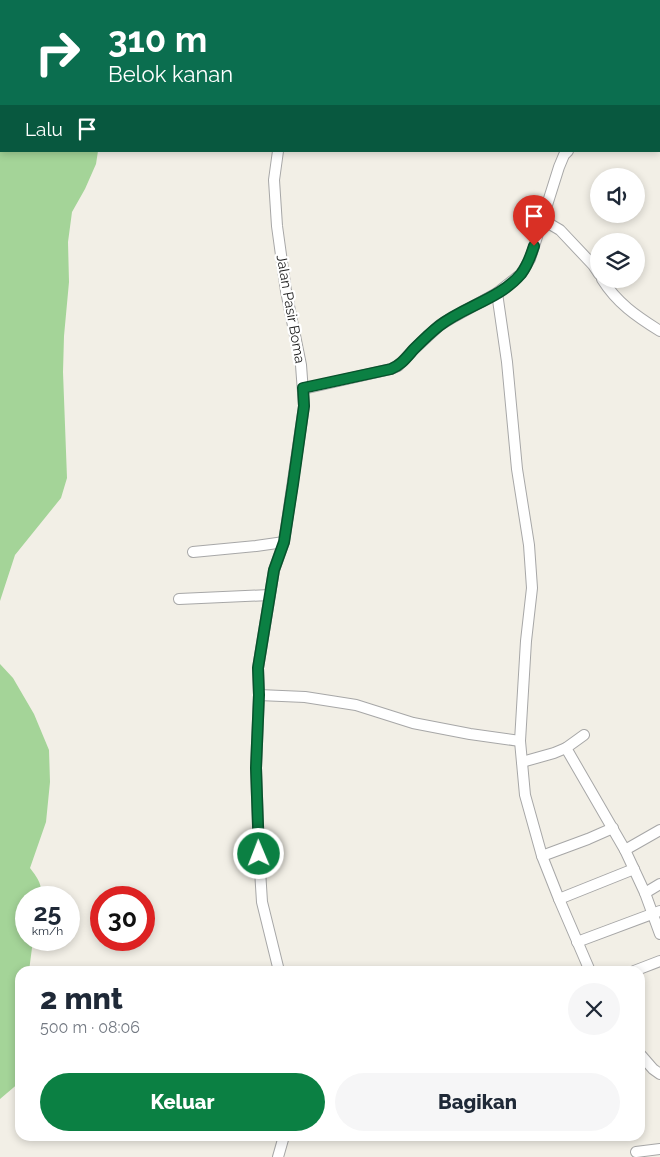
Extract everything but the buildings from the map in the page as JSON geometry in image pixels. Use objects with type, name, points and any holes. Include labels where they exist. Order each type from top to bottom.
[{"type":"street","name":"Jalan Pasir Boma","points":[[278,152],[274,180],[277,226],[286,290],[301,365],[304,406],[284,542],[274,570],[258,668],[259,695],[256,768],[262,902],[278,966]]},
{"type":"street","points":[[303,388],[398,366],[440,325],[497,293],[520,274],[530,259],[559,167],[567,152]]},
{"type":"street","points":[[543,220],[560,230],[590,262]]},
{"type":"street","points":[[608,288],[622,305],[660,332]]},
{"type":"street","points":[[497,293],[507,362],[517,470],[530,545],[532,588],[526,641],[520,741],[525,795],[542,856],[588,966]]},
{"type":"street","points":[[193,552],[284,542]]},
{"type":"street","points":[[179,599],[270,595]]},
{"type":"street","points":[[259,695],[305,697],[356,705],[413,723],[520,741]]},
{"type":"street","points":[[522,762],[566,748],[584,735]]},
{"type":"street","points":[[566,748],[625,850],[644,893],[656,912],[660,934]]},
{"type":"street","points":[[542,856],[613,828]]},
{"type":"street","points":[[625,850],[660,830]]},
{"type":"street","points":[[559,899],[634,869]]},
{"type":"street","points":[[644,893],[660,884]]},
{"type":"street","points":[[577,942],[656,912]]},
{"type":"street","points":[[645,967],[660,961]]},
{"type":"street","points":[[645,1060],[660,1074]]},
{"type":"street","points":[[278,1157],[283,1141]]},
{"type":"street","points":[[636,1152],[660,1149]]},
{"type":"green space","points":[[0,152],[98,152],[96,164],[72,212],[68,242],[69,282],[63,372],[67,478],[61,498],[15,555],[0,601]]},
{"type":"green space","points":[[0,664],[13,678],[34,714],[49,750],[50,782],[46,822],[30,868],[40,886],[15,886],[15,951],[32,951],[30,966],[15,966],[15,1086],[0,1099]]},
{"type":"route","points":[[259,854],[256,768],[259,695],[258,668],[274,570],[284,542],[304,406],[303,388],[398,366],[440,325],[497,293],[509,284],[525,267],[534,246]]}]
